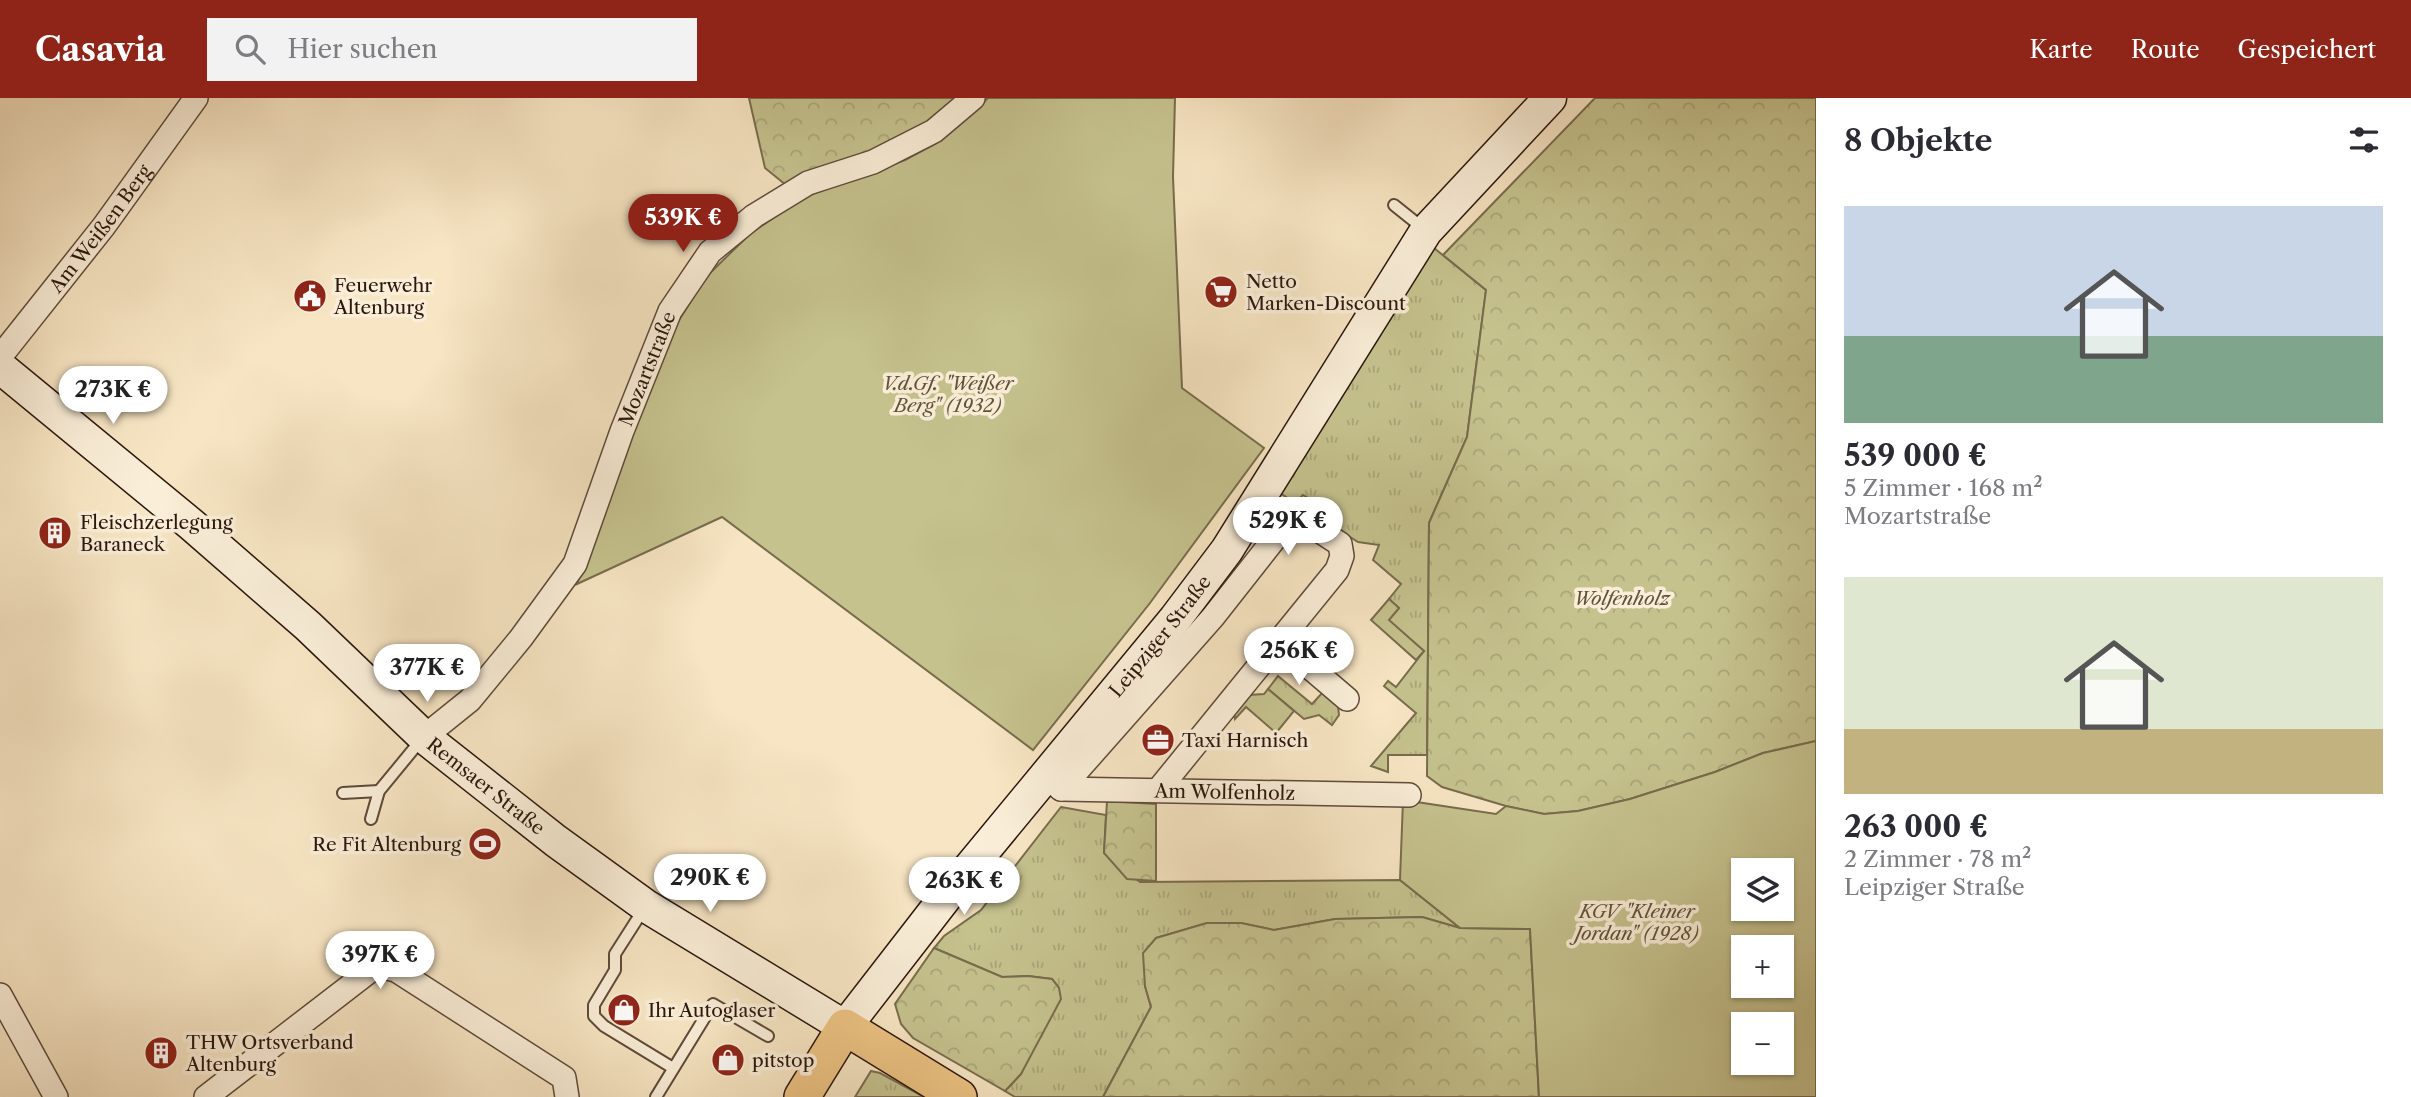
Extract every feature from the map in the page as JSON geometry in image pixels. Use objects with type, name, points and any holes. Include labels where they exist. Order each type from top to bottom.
[{"type":"main road","name":"Leipziger Straße","points":[[802,1097],[845,1027]]},
{"type":"main road","points":[[845,1027],[959,1097]]},
{"type":"street","name":"Am Weißen Berg","points":[[0,357],[104,226],[196,98]]},
{"type":"street","name":"Mozartstraße","points":[[424,737],[470,700],[521,638],[575,564],[622,431],[670,310],[710,252],[754,216],[808,183],[873,162],[933,131],[973,98]]},
{"type":"street","name":"Leipziger Straße","points":[[1054,783],[1227,550],[1426,231],[1550,98]]},
{"type":"street","name":"Remsaer Straße","points":[[0,367],[192,525],[308,626],[424,737],[556,841],[646,906],[845,1027]]},
{"type":"street","name":"Leipziger Straße","points":[[845,1027],[948,894],[1213,617],[1294,514],[1340,544],[1342,556],[1338,570],[1159,789]]},
{"type":"street","points":[[1279,641],[1346,699]]},
{"type":"street","name":"Am Wolfenholz","points":[[1054,783],[1159,789],[1409,795]]},
{"type":"street","points":[[206,1097],[371,970],[383,967],[396,971],[564,1077],[567,1097]]},
{"type":"street","points":[[0,995],[56,1097]]},
{"type":"lane","points":[[1394,205],[1426,231]]},
{"type":"lane","points":[[371,819],[379,791],[424,737]]},
{"type":"lane","points":[[343,793],[379,791]]},
{"type":"lane","points":[[646,906],[615,954],[615,970],[594,1005],[594,1016],[604,1026],[673,1068]]},
{"type":"lane","points":[[656,1097],[713,1004],[768,1036]]},
{"type":"green space","points":[[749,98],[988,98],[937,143],[905,160],[802,198],[765,168]]},
{"type":"green space","name":"V.d.Gf. \"Weißer Berg\" (1932)","points":[[988,98],[1175,98],[1173,177],[1182,388],[1264,448],[1150,603],[1033,750],[722,517],[577,584],[642,401],[676,325],[706,277],[750,234],[802,198],[905,160],[937,143]]},
{"type":"green space","name":"Wolfenholz","points":[[1595,98],[1816,98],[1816,741],[1763,753],[1715,772],[1630,799],[1578,811],[1544,814],[1442,787],[1427,776],[1429,523],[1467,437],[1486,290],[1443,255]]},
{"type":"green space","points":[[1434,248],[1486,290],[1467,437],[1429,523],[1427,755],[1388,755],[1388,772],[1371,766],[1416,713],[1384,686],[1388,681],[1396,687],[1424,651],[1388,620],[1399,608],[1389,599],[1401,584],[1373,560],[1379,545],[1358,542],[1308,510],[1311,500],[1303,495],[1295,503],[1280,493]]},
{"type":"green space","points":[[1389,599],[1399,608],[1389,620],[1424,651],[1416,660],[1371,620]]},
{"type":"green space","points":[[1278,676],[1312,704],[1322,693],[1338,706],[1339,715],[1332,725],[1319,715],[1304,719],[1268,689]]},
{"type":"green space","points":[[1268,689],[1294,711],[1276,733],[1246,707],[1235,719],[1234,712],[1249,695],[1264,694]]},
{"type":"green space","name":"KGV \"Kleiner Jordan\" (1928)","points":[[1816,741],[1816,1097],[1539,1097],[1530,929],[1460,928],[1400,880],[1403,800],[1496,814],[1506,806],[1544,814],[1578,811],[1630,799],[1715,772],[1763,753]]},
{"type":"green space","points":[[1107,801],[1156,804],[1156,881],[1127,879],[1104,853]]},
{"type":"green space","points":[[1061,807],[1106,815],[1104,853],[1140,882],[1400,880],[1460,928],[1422,917],[1335,919],[1274,930],[1241,923],[1207,923],[1156,938],[1145,986],[1151,1007],[1103,1097],[1015,1097],[1005,1091],[1021,1074],[1059,988],[1052,979],[1002,977],[934,948],[944,936],[981,910]]},
{"type":"green space","points":[[1422,917],[1460,928],[1530,929],[1539,1097],[1103,1097],[1151,1007],[1145,986],[1143,953],[1156,938],[1207,923],[1241,923],[1274,930],[1335,919]]},
{"type":"green space","points":[[934,948],[1002,977],[1052,979],[1059,988],[1061,999],[1021,1074],[1005,1091],[913,1038],[901,1024],[895,1004]]},
{"type":"green space","points":[[871,1071],[880,1073],[924,1097],[855,1097]]},
{"type":"place","name":"Netto Marken-Discount","points":[[1221,292]]},
{"type":"place","name":"Feuerwehr Altenburg","points":[[310,296]]},
{"type":"place","name":"Fleischzerlegung Baraneck","points":[[55,533]]},
{"type":"place","name":"Taxi Harnisch","points":[[1158,740]]},
{"type":"place","name":"Re Fit Altenburg","points":[[485,844]]},
{"type":"place","name":"Ihr Autoglaser","points":[[624,1010]]},
{"type":"place","name":"THW Ortsverband Altenburg","points":[[161,1053]]},
{"type":"place","name":"pitstop","points":[[728,1060]]}]
